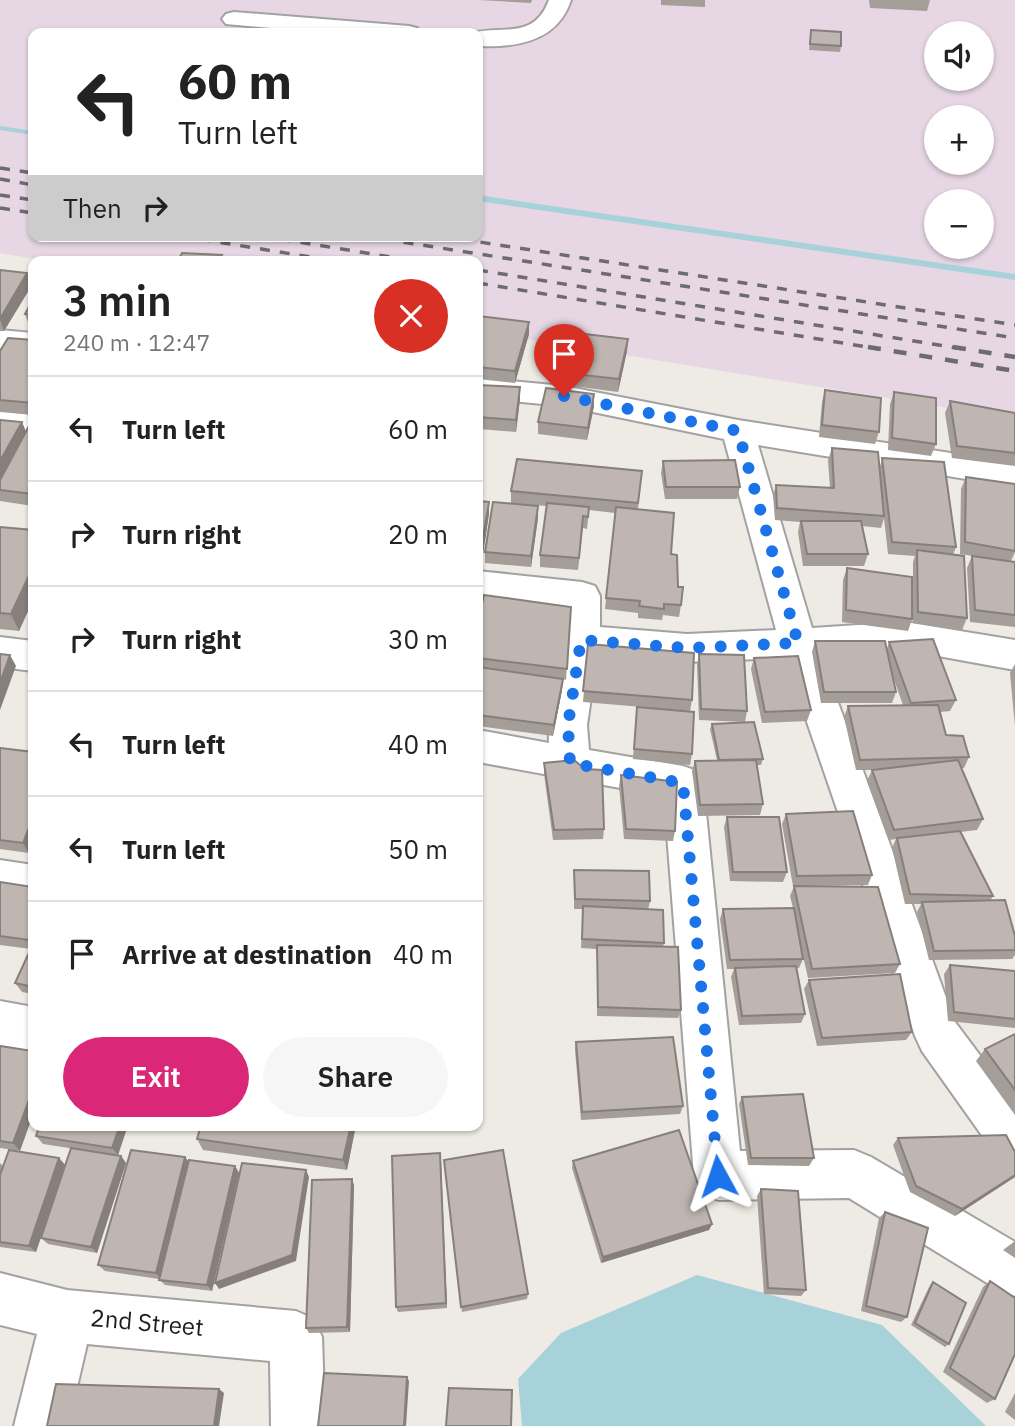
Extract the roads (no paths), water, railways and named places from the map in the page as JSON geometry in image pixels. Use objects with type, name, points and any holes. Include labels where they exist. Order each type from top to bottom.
[{"type":"street","points":[[483,39],[534,34],[557,15],[560,0]]},
{"type":"street","points":[[234,17],[354,28]]},
{"type":"street","points":[[483,388],[564,396],[738,431],[1015,475]]},
{"type":"street","points":[[0,423],[28,426]]},
{"type":"street","points":[[738,431],[798,643],[913,972],[938,1035],[1015,1141]]},
{"type":"street","points":[[483,585],[582,596],[581,640],[568,725],[570,763]]},
{"type":"street","points":[[581,640],[687,648],[905,636],[1015,655]]},
{"type":"street","points":[[0,652],[28,655]]},
{"type":"street","points":[[483,747],[683,783],[718,1176],[854,1174],[1015,1271]]},
{"type":"street","points":[[0,879],[28,883]]},
{"type":"street","points":[[0,1023],[28,1028]]},
{"type":"street","name":"2nd Street","points":[[0,1299],[67,1315],[296,1337],[298,1426]]},
{"type":"street","points":[[41,1426],[67,1315]]},
{"type":"water","points":[[697,1275],[882,1325],[986,1426],[522,1426],[518,1379],[561,1333]]},
{"type":"waterway","points":[[0,128],[28,132]]},
{"type":"waterway","points":[[483,199],[1015,277]]},
{"type":"railway","points":[[0,168],[28,172]]},
{"type":"railway","points":[[0,179],[28,184]]},
{"type":"railway","points":[[0,195],[28,199]]},
{"type":"railway","points":[[0,208],[28,212]]},
{"type":"railway","points":[[218,242],[304,256]]},
{"type":"railway","points":[[298,242],[385,256]]},
{"type":"railway","points":[[402,242],[1015,338]]},
{"type":"railway","points":[[480,242],[1015,325]]},
{"type":"railway","points":[[483,271],[963,349]]},
{"type":"railway","points":[[483,284],[879,349]]},
{"type":"railway","points":[[868,347],[1015,371]]},
{"type":"railway","points":[[953,347],[1015,357]]}]
